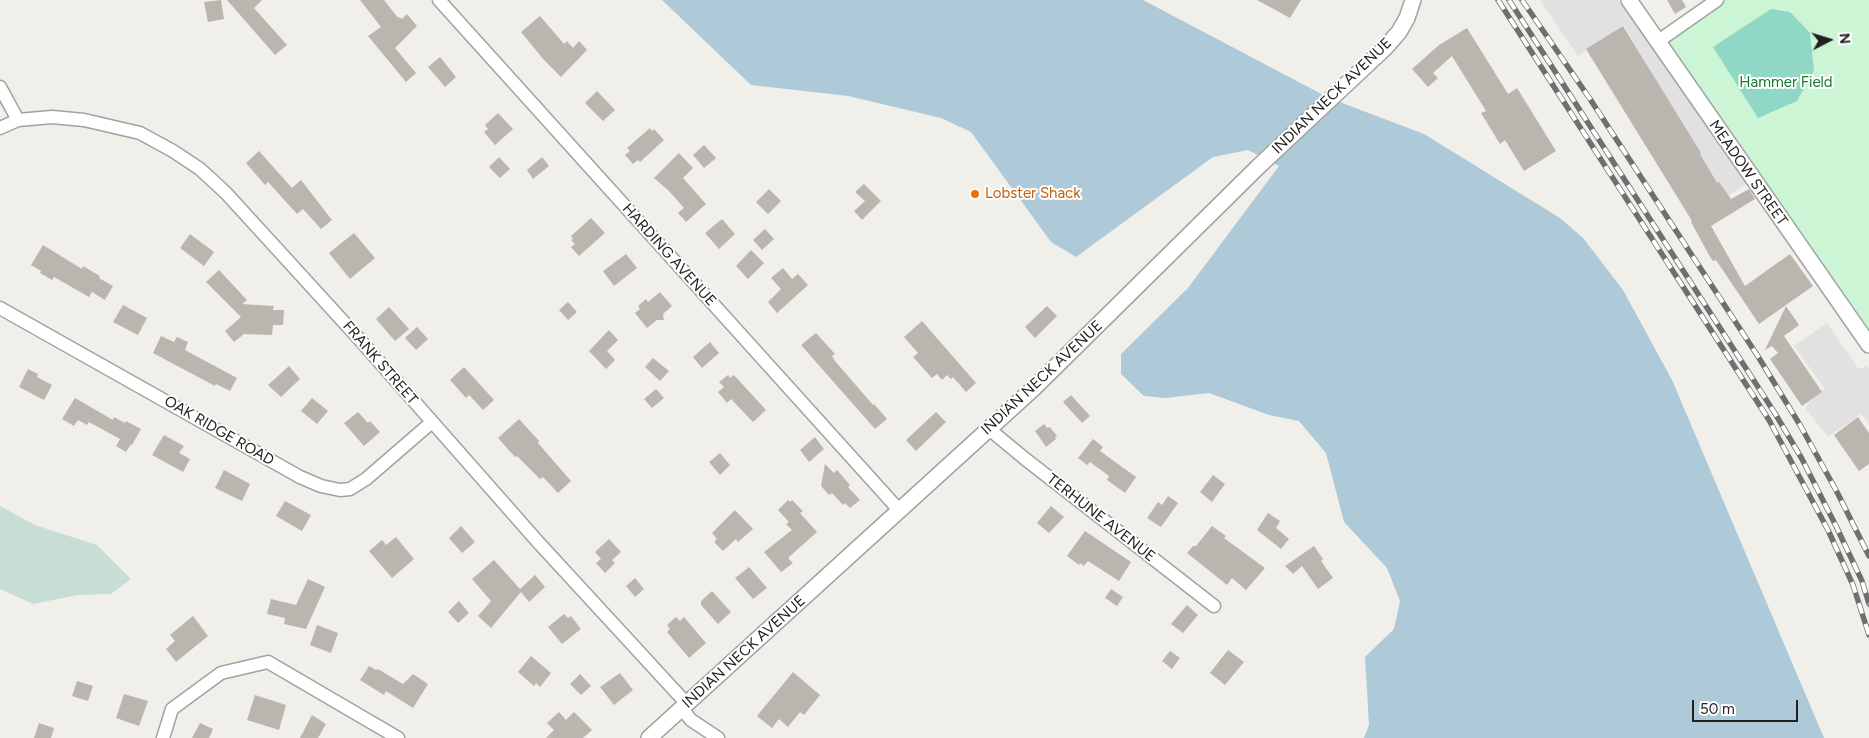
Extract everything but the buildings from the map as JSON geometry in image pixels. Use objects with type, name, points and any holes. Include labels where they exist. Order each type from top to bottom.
[{"type":"street","name":"HARDING AVENUE","points":[[439,0],[899,510]]},
{"type":"street","name":"INDIAN NECK AVENUE","points":[[649,738],[1041,381],[1259,166],[1385,48],[1407,18],[1413,0]]},
{"type":"street","name":"MEADOW STREET","points":[[1628,0],[1869,345]]},
{"type":"street","points":[[1657,42],[1717,0]]},
{"type":"street","points":[[0,87],[18,120]]},
{"type":"street","name":"FRANK STREET","points":[[0,128],[18,120],[52,117],[84,120],[114,126],[140,133],[173,151],[200,169],[226,193],[361,341],[684,706],[696,724],[718,738]]},
{"type":"street","name":"OAK RIDGE ROAD","points":[[0,308],[320,486],[340,490],[350,489],[366,479],[432,422]]},
{"type":"street","name":"TERHUNE AVENUE","points":[[989,428],[1032,464],[1214,606]]},
{"type":"street","points":[[163,738],[172,710],[222,673],[268,662],[398,738]]},
{"type":"shaded area","points":[[662,0],[1143,0],[1329,98],[1424,134],[1560,218],[1583,238],[1623,290],[1672,380],[1824,738],[1364,738],[1369,725],[1365,657],[1394,629],[1400,601],[1387,568],[1344,522],[1326,453],[1299,421],[1269,415],[1209,393],[1166,398],[1144,396],[1121,374],[1121,354],[1188,288],[1279,166],[1248,150],[1213,157],[1076,257],[1051,242],[971,132],[941,118],[848,96],[751,85]]},
{"type":"shaded area","points":[[1540,0],[1618,0],[1748,183],[1725,198],[1624,25],[1578,56]]},
{"type":"shaded area","points":[[1827,323],[1858,368],[1867,366],[1869,369],[1869,424],[1861,414],[1828,437],[1806,409],[1808,403],[1825,389],[1794,346]]},
{"type":"shaded area","points":[[0,506],[35,525],[97,545],[131,579],[111,594],[77,595],[33,604],[0,589]]},
{"type":"green space","name":"Hammer Field","points":[[1717,0],[1869,0],[1869,345],[1657,42]]},
{"type":"green space","points":[[1771,9],[1790,12],[1810,33],[1814,71],[1797,101],[1758,118],[1713,47]]},
{"type":"railway","points":[[1498,0],[1769,420],[1828,530],[1853,585],[1869,635]]},
{"type":"railway","points":[[1509,0],[1776,415],[1802,459],[1836,526],[1862,581],[1869,604]]},
{"type":"railway","points":[[1522,0],[1590,99],[1759,358],[1800,425],[1837,492],[1869,556]]},
{"type":"place","name":"Lobster Shack","points":[[975,194]]}]
